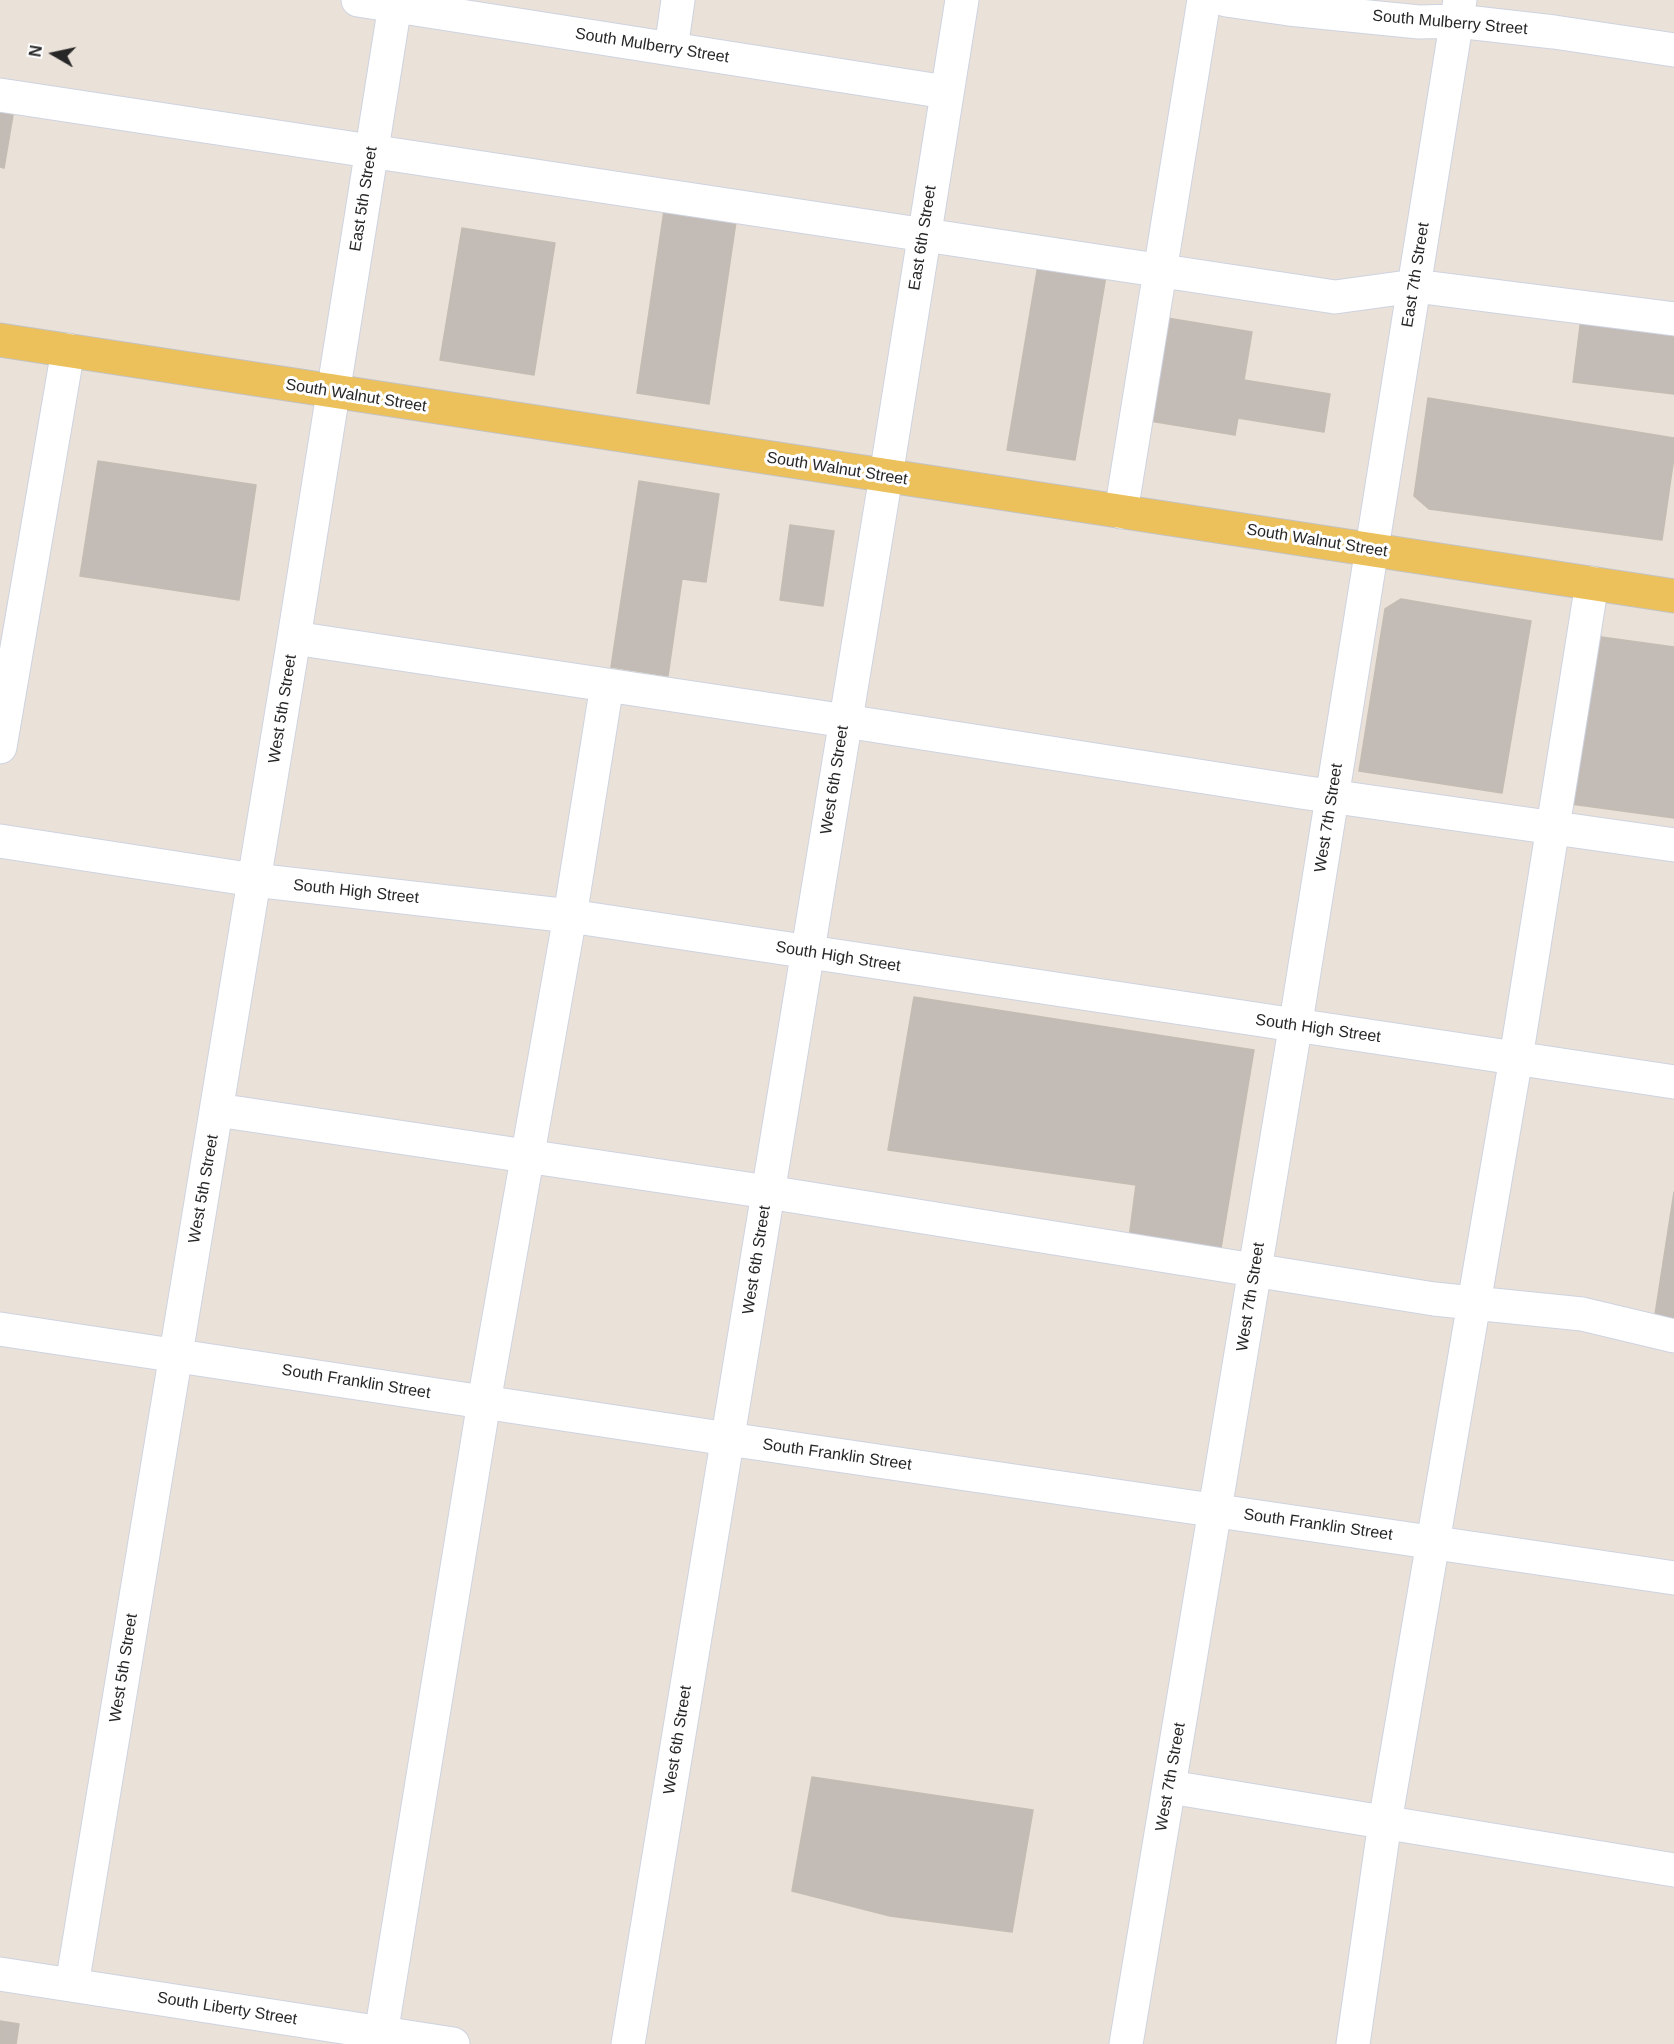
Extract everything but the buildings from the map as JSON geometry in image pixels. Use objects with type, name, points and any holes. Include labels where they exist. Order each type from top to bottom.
[{"type":"main road","name":"South Walnut Street","points":[[0,340],[333,393],[1372,550],[1592,583],[1673,591]]},
{"type":"street","name":"South Mulberry Street","points":[[358,0],[946,92]]},
{"type":"street","points":[[671,49],[678,0]]},
{"type":"street","name":"East 6th Street","points":[[886,476],[962,0]]},
{"type":"street","points":[[1121,512],[1204,0]]},
{"type":"street","name":"South Mulberry Street","points":[[1226,0],[1289,9],[1419,22],[1458,11],[1554,32],[1674,50]]},
{"type":"street","name":"East 5th Street","points":[[333,393],[395,5]]},
{"type":"street","name":"East 7th Street","points":[[1372,550],[1458,11]]},
{"type":"street","points":[[0,95],[1335,297],[1415,286],[1674,319]]},
{"type":"street","points":[[0,747],[69,350]]},
{"type":"street","name":"West 5th Street","points":[[72,1985],[333,393]]},
{"type":"street","name":"West 6th Street","points":[[628,2044],[886,476]]},
{"type":"street","name":"West 7th Street","points":[[1126,2044],[1256,1271],[1372,550]]},
{"type":"street","points":[[1353,2044],[1385,1822],[1516,1058],[1592,583]]},
{"type":"street","points":[[294,638],[1333,796],[1674,845]]},
{"type":"street","points":[[381,2034],[484,1402],[570,916],[607,685]]},
{"type":"street","name":"South High Street","points":[[0,841],[254,880],[570,916],[1674,1082]]},
{"type":"street","points":[[217,1110],[768,1192],[1434,1299],[1582,1314],[1674,1336]]},
{"type":"street","name":"South Franklin Street","points":[[0,1329],[1674,1578]]},
{"type":"street","points":[[1170,1787],[1674,1870]]},
{"type":"street","name":"South Liberty Street","points":[[0,1974],[453,2044]]}]
